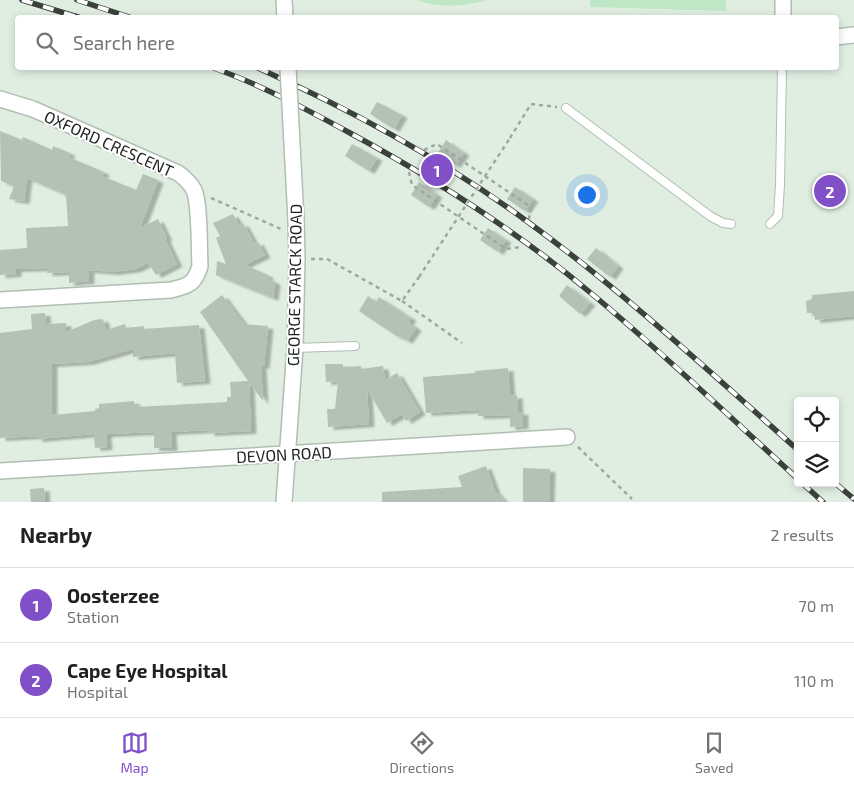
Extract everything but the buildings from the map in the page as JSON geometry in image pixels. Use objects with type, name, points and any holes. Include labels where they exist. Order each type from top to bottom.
[{"type":"street","points":[[284,0],[285,15]]},
{"type":"street","points":[[783,0],[783,15]]},
{"type":"street","points":[[839,37],[854,35]]},
{"type":"street","name":"GEORGE STARCK ROAD","points":[[284,502],[294,348],[297,258],[288,70]]},
{"type":"street","name":"OXFORD CRESCENT","points":[[0,98],[33,109],[178,173],[190,183],[194,190]]},
{"type":"street","points":[[0,300],[171,290],[187,287],[197,276],[200,266],[194,190]]},
{"type":"street","name":"DEVON ROAD","points":[[0,471],[568,437]]},
{"type":"lane","points":[[770,224],[778,216],[782,70]]},
{"type":"lane","points":[[566,108],[710,216],[724,223],[731,224]]},
{"type":"lane","points":[[294,348],[355,346]]},
{"type":"path","points":[[402,301],[531,104],[566,108]]},
{"type":"path","points":[[424,150],[437,144],[531,207],[528,219]]},
{"type":"path","points":[[409,172],[412,185],[458,217],[506,249],[521,247]]},
{"type":"path","points":[[194,190],[296,236]]},
{"type":"path","points":[[297,258],[327,259],[402,301],[462,343]]},
{"type":"path","points":[[568,437],[632,499]]},
{"type":"green space","points":[[416,0],[487,0],[451,6]]},
{"type":"green space","points":[[590,0],[726,0],[726,11],[590,7]]},
{"type":"railway","points":[[22,0],[71,15]]},
{"type":"railway","points":[[77,0],[123,15]]},
{"type":"railway","points":[[219,70],[300,106],[350,133],[444,188],[535,249],[618,316],[794,475]]},
{"type":"railway","points":[[262,70],[329,102],[399,139],[500,202],[567,251],[635,306],[794,446]]},
{"type":"railway","points":[[839,486],[854,499]]},
{"type":"railway","points":[[806,487],[823,502]]},
{"type":"place","name":"Oosterzee","points":[[437,170]]},
{"type":"place","name":"Cape Eye Hospital","points":[[830,191]]}]
